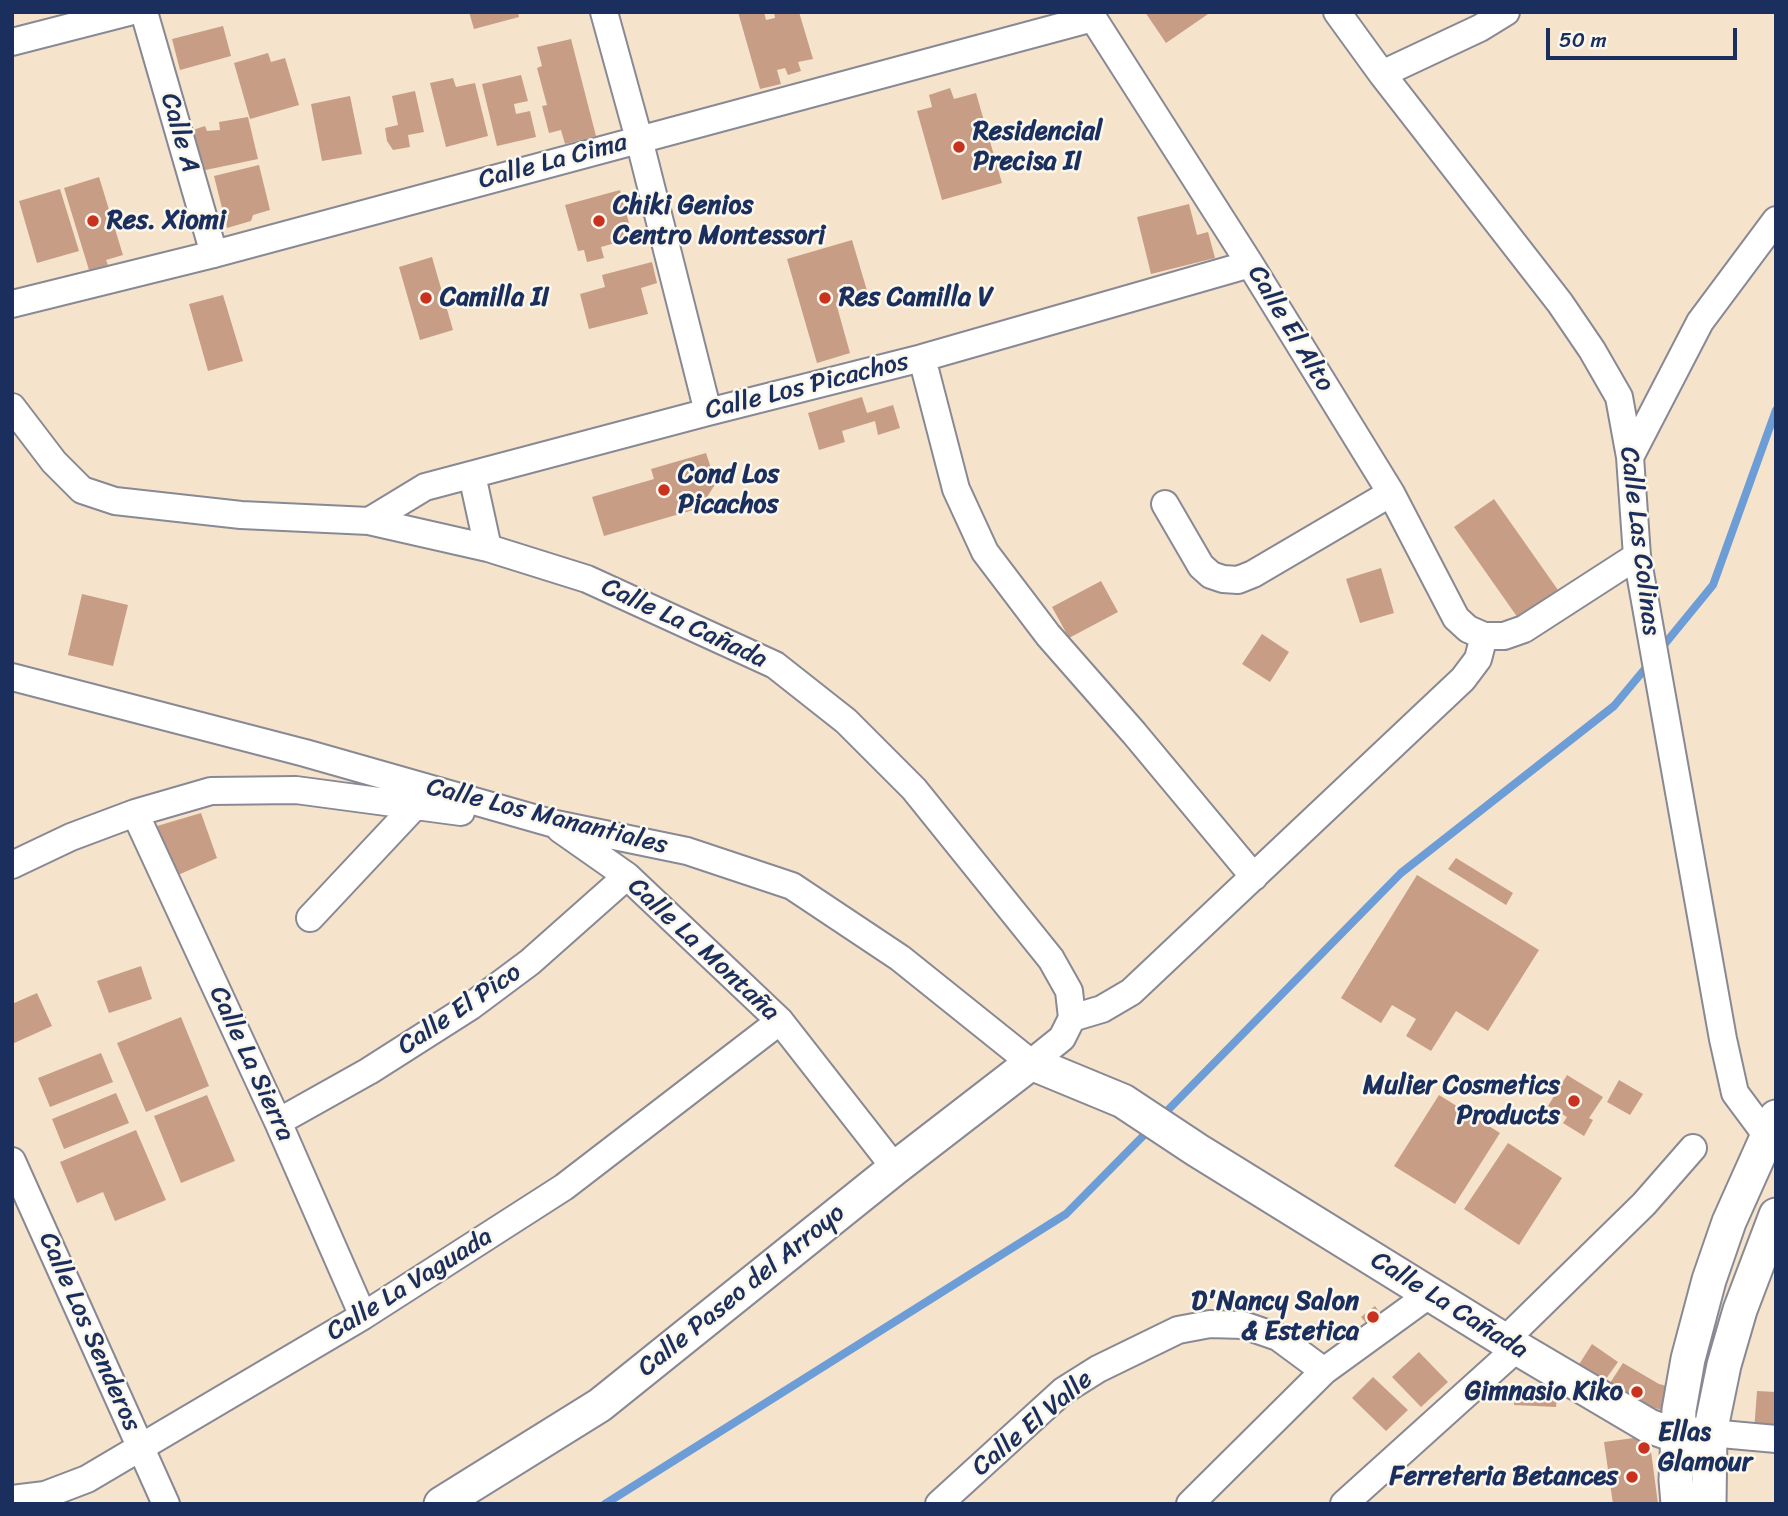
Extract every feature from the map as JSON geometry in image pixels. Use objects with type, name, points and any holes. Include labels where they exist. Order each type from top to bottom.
[{"type":"main road","name":"Calle La Cañada","points":[[1031,1063],[1123,1101],[1197,1150],[1510,1344],[1649,1426],[1677,1436],[1710,1433]]},
{"type":"main road","name":"Calle Paseo del Arroyo","points":[[441,1504],[600,1405],[895,1168],[1031,1063]]},
{"type":"main road","points":[[1678,1504],[1677,1436],[1688,1359],[1709,1280],[1730,1222],[1773,1131]]},
{"type":"main road","points":[[1709,1504],[1710,1433],[1724,1365],[1740,1310],[1776,1215]]},
{"type":"street","points":[[12,42],[129,12]]},
{"type":"street","name":"Calle A","points":[[144,12],[214,254]]},
{"type":"street","points":[[604,12],[708,412]]},
{"type":"street","name":"Calle Las Colinas","points":[[1337,12],[1560,303],[1592,350],[1619,397],[1630,457],[1637,556],[1723,1039],[1735,1093],[1773,1131]]},
{"type":"street","points":[[1382,74],[1480,28],[1506,12]]},
{"type":"street","name":"Calle La Cima","points":[[12,304],[214,254],[1093,15]]},
{"type":"street","name":"Calle El Alto","points":[[1093,15],[1391,493],[1457,618],[1468,629],[1484,636]]},
{"type":"street","points":[[1630,457],[1700,322],[1776,220]]},
{"type":"street","name":"Calle Los Picachos","points":[[369,521],[425,487],[922,358],[1250,264]]},
{"type":"street","points":[[922,358],[956,489],[985,552],[1048,635],[1254,877]]},
{"type":"street","name":"Calle La Cañada","points":[[12,407],[54,462],[82,490],[115,501],[241,515],[369,521],[488,548],[587,579],[775,665],[846,721],[914,789],[1051,959],[1069,991],[1072,1018]]},
{"type":"street","points":[[472,475],[488,548]]},
{"type":"street","points":[[1165,504],[1201,566],[1211,575],[1238,580],[1253,574],[1391,493]]},
{"type":"street","points":[[1031,1063],[1062,1038],[1072,1018],[1102,1009],[1131,992],[1254,877],[1463,679],[1478,659],[1484,636],[1504,636],[1524,629],[1637,556]]},
{"type":"street","name":"Calle Los Manantiales","points":[[12,677],[305,753],[551,823],[687,851],[792,886],[900,958],[1031,1063]]},
{"type":"street","name":"Calle La Montaña","points":[[12,865],[71,837],[135,813],[223,791],[296,790],[551,823],[626,876],[779,1021],[895,1168]]},
{"type":"street","points":[[310,918],[415,806]]},
{"type":"street","name":"Calle La Sierra","points":[[135,813],[278,1122],[363,1316]]},
{"type":"street","name":"Calle El Pico","points":[[278,1122],[369,1071],[471,1006],[530,962],[626,876]]},
{"type":"street","name":"Calle La Vaguada","points":[[12,1499],[44,1495],[87,1479],[363,1316],[564,1187],[779,1021]]},
{"type":"street","points":[[1344,1504],[1510,1344],[1644,1204],[1693,1148]]},
{"type":"street","name":"Calle Los Senderos","points":[[12,1161],[166,1504]]},
{"type":"street","points":[[1190,1504],[1324,1371],[1430,1294]]},
{"type":"street","name":"Calle El Valle","points":[[939,1504],[1063,1391],[1098,1369],[1178,1330],[1210,1324],[1243,1325],[1278,1338],[1324,1371]]},
{"type":"street","points":[[1710,1433],[1776,1439]]},
{"type":"building","points":[[469,12],[518,12],[519,17],[474,29]]},
{"type":"building","points":[[738,12],[764,12],[766,20],[775,18],[774,12],[799,12],[813,59],[798,62],[801,71],[788,75],[785,68],[777,70],[781,84],[760,89]]},
{"type":"building","points":[[1145,12],[1211,12],[1166,43]]},
{"type":"building","points":[[223,26],[231,56],[180,70],[172,39]]},
{"type":"building","points":[[571,39],[596,136],[565,144],[561,130],[549,133],[542,106],[547,105],[537,68],[542,66],[537,47]]},
{"type":"building","points":[[268,53],[271,62],[285,58],[299,105],[250,119],[234,63]]},
{"type":"building","points":[[521,75],[528,101],[514,104],[516,114],[530,111],[536,137],[497,146],[482,84]]},
{"type":"building","points":[[453,78],[456,87],[475,83],[488,136],[446,147],[430,83]]},
{"type":"building","name":"Residencial Precisa II","points":[[950,88],[954,99],[976,93],[1002,183],[942,200],[917,111],[932,107],[929,95]]},
{"type":"building","points":[[415,91],[424,132],[408,135],[410,147],[393,150],[387,141],[385,128],[398,125],[392,96]]},
{"type":"building","points":[[350,96],[362,154],[322,161],[311,104]]},
{"type":"building","points":[[248,117],[258,159],[196,172],[187,132],[205,126],[207,131],[220,130],[219,122]]},
{"type":"building","points":[[259,165],[270,210],[253,215],[251,221],[227,228],[214,176]]},
{"type":"building","name":"Res. Xiomi","points":[[99,177],[123,255],[106,260],[108,265],[89,270],[64,188]]},
{"type":"building","points":[[60,189],[79,251],[37,263],[19,201]]},
{"type":"building","name":"Chiki Genios Centro Montessori","points":[[620,190],[633,238],[601,247],[604,258],[587,262],[584,250],[578,251],[565,205]]},
{"type":"building","points":[[1189,204],[1197,235],[1208,232],[1215,258],[1151,274],[1137,217]]},
{"type":"building","name":"Res Camilla V","points":[[852,240],[868,294],[836,303],[850,353],[817,363],[787,259]]},
{"type":"building","name":"Camilla II","points":[[432,257],[453,330],[420,340],[399,267]]},
{"type":"building","points":[[652,262],[657,283],[641,288],[648,314],[589,329],[580,294],[605,287],[602,275]]},
{"type":"building","points":[[223,295],[243,361],[208,371],[189,304]]},
{"type":"building","points":[[862,397],[867,413],[893,405],[900,428],[878,435],[875,421],[842,431],[845,442],[819,450],[808,413]]},
{"type":"building","name":"Cond Los Picachos","points":[[706,453],[716,483],[700,508],[604,536],[592,497],[654,479],[651,469]]},
{"type":"building","points":[[1494,499],[1558,590],[1518,618],[1454,527]]},
{"type":"building","points":[[1381,568],[1394,613],[1360,623],[1346,579]]},
{"type":"building","points":[[1101,581],[1118,612],[1069,638],[1052,607]]},
{"type":"building","points":[[82,594],[128,605],[113,666],[68,655]]},
{"type":"building","points":[[1262,634],[1289,652],[1270,682],[1242,664]]},
{"type":"building","points":[[201,813],[217,858],[178,875],[157,826]]},
{"type":"building","points":[[1456,858],[1513,893],[1506,905],[1448,869]]},
{"type":"building","points":[[1417,875],[1539,950],[1488,1031],[1456,1011],[1431,1051],[1406,1036],[1416,1019],[1392,1005],[1381,1023],[1341,998]]},
{"type":"building","points":[[141,966],[152,999],[109,1013],[97,981]]},
{"type":"building","points":[[37,993],[52,1026],[12,1044],[12,1004]]},
{"type":"building","points":[[181,1017],[209,1086],[146,1112],[117,1043]]},
{"type":"building","points":[[101,1053],[113,1082],[50,1107],[38,1078]]},
{"type":"building","points":[[1567,1075],[1603,1097],[1589,1118],[1593,1120],[1584,1136],[1563,1123],[1567,1117],[1548,1106]]},
{"type":"building","points":[[1619,1080],[1643,1094],[1630,1115],[1607,1102]]},
{"type":"building","points":[[116,1093],[129,1123],[64,1149],[52,1119]]},
{"type":"building","points":[[207,1095],[235,1161],[181,1183],[154,1116]]},
{"type":"building","points":[[1439,1095],[1500,1133],[1455,1204],[1394,1166]]},
{"type":"building","points":[[136,1130],[166,1200],[115,1221],[103,1192],[77,1203],[60,1162]]},
{"type":"building","points":[[1508,1143],[1562,1178],[1519,1245],[1464,1209]]},
{"type":"building","name":"D'Nancy Salon & Estetica","points":[[1375,1306],[1384,1318],[1371,1329],[1361,1317]]},
{"type":"building","points":[[1592,1344],[1618,1362],[1603,1383],[1578,1366]]},
{"type":"building","points":[[1419,1352],[1448,1382],[1421,1407],[1392,1377]]},
{"type":"building","name":"Gimnasio Kiko","points":[[1623,1363],[1659,1384],[1675,1388],[1671,1403],[1661,1410],[1627,1399],[1610,1383]]},
{"type":"building","points":[[1373,1377],[1408,1410],[1386,1431],[1352,1398]]},
{"type":"building","points":[[1514,1387],[1526,1387],[1557,1398],[1556,1407],[1514,1405]]},
{"type":"building","points":[[1757,1391],[1776,1392],[1776,1432],[1754,1431]]},
{"type":"building","points":[[1649,1436],[1658,1504],[1613,1504],[1604,1442]]},
{"type":"waterway","points":[[1659,651],[1713,585],[1776,410]]},
{"type":"waterway","points":[[1162,1116],[1401,873],[1614,706],[1649,664]]},
{"type":"waterway","points":[[605,1504],[1066,1214],[1151,1128]]},
{"type":"place","name":"Residencial Precisa II","points":[[959,147]]},
{"type":"place","name":"Res. Xiomi","points":[[93,221]]},
{"type":"place","name":"Chiki Genios Centro Montessori","points":[[599,221]]},
{"type":"place","name":"Camilla II","points":[[426,298]]},
{"type":"place","name":"Res Camilla V","points":[[825,298]]},
{"type":"place","name":"Cond Los Picachos","points":[[664,490]]},
{"type":"place","name":"Mulier Cosmetics Products","points":[[1574,1101]]},
{"type":"place","name":"D'Nancy Salon & Estetica","points":[[1373,1317]]},
{"type":"place","name":"Gimnasio Kiko","points":[[1637,1392]]},
{"type":"place","name":"Ellas Glamour","points":[[1644,1448]]},
{"type":"place","name":"Ferreteria Betances","points":[[1632,1477]]}]
